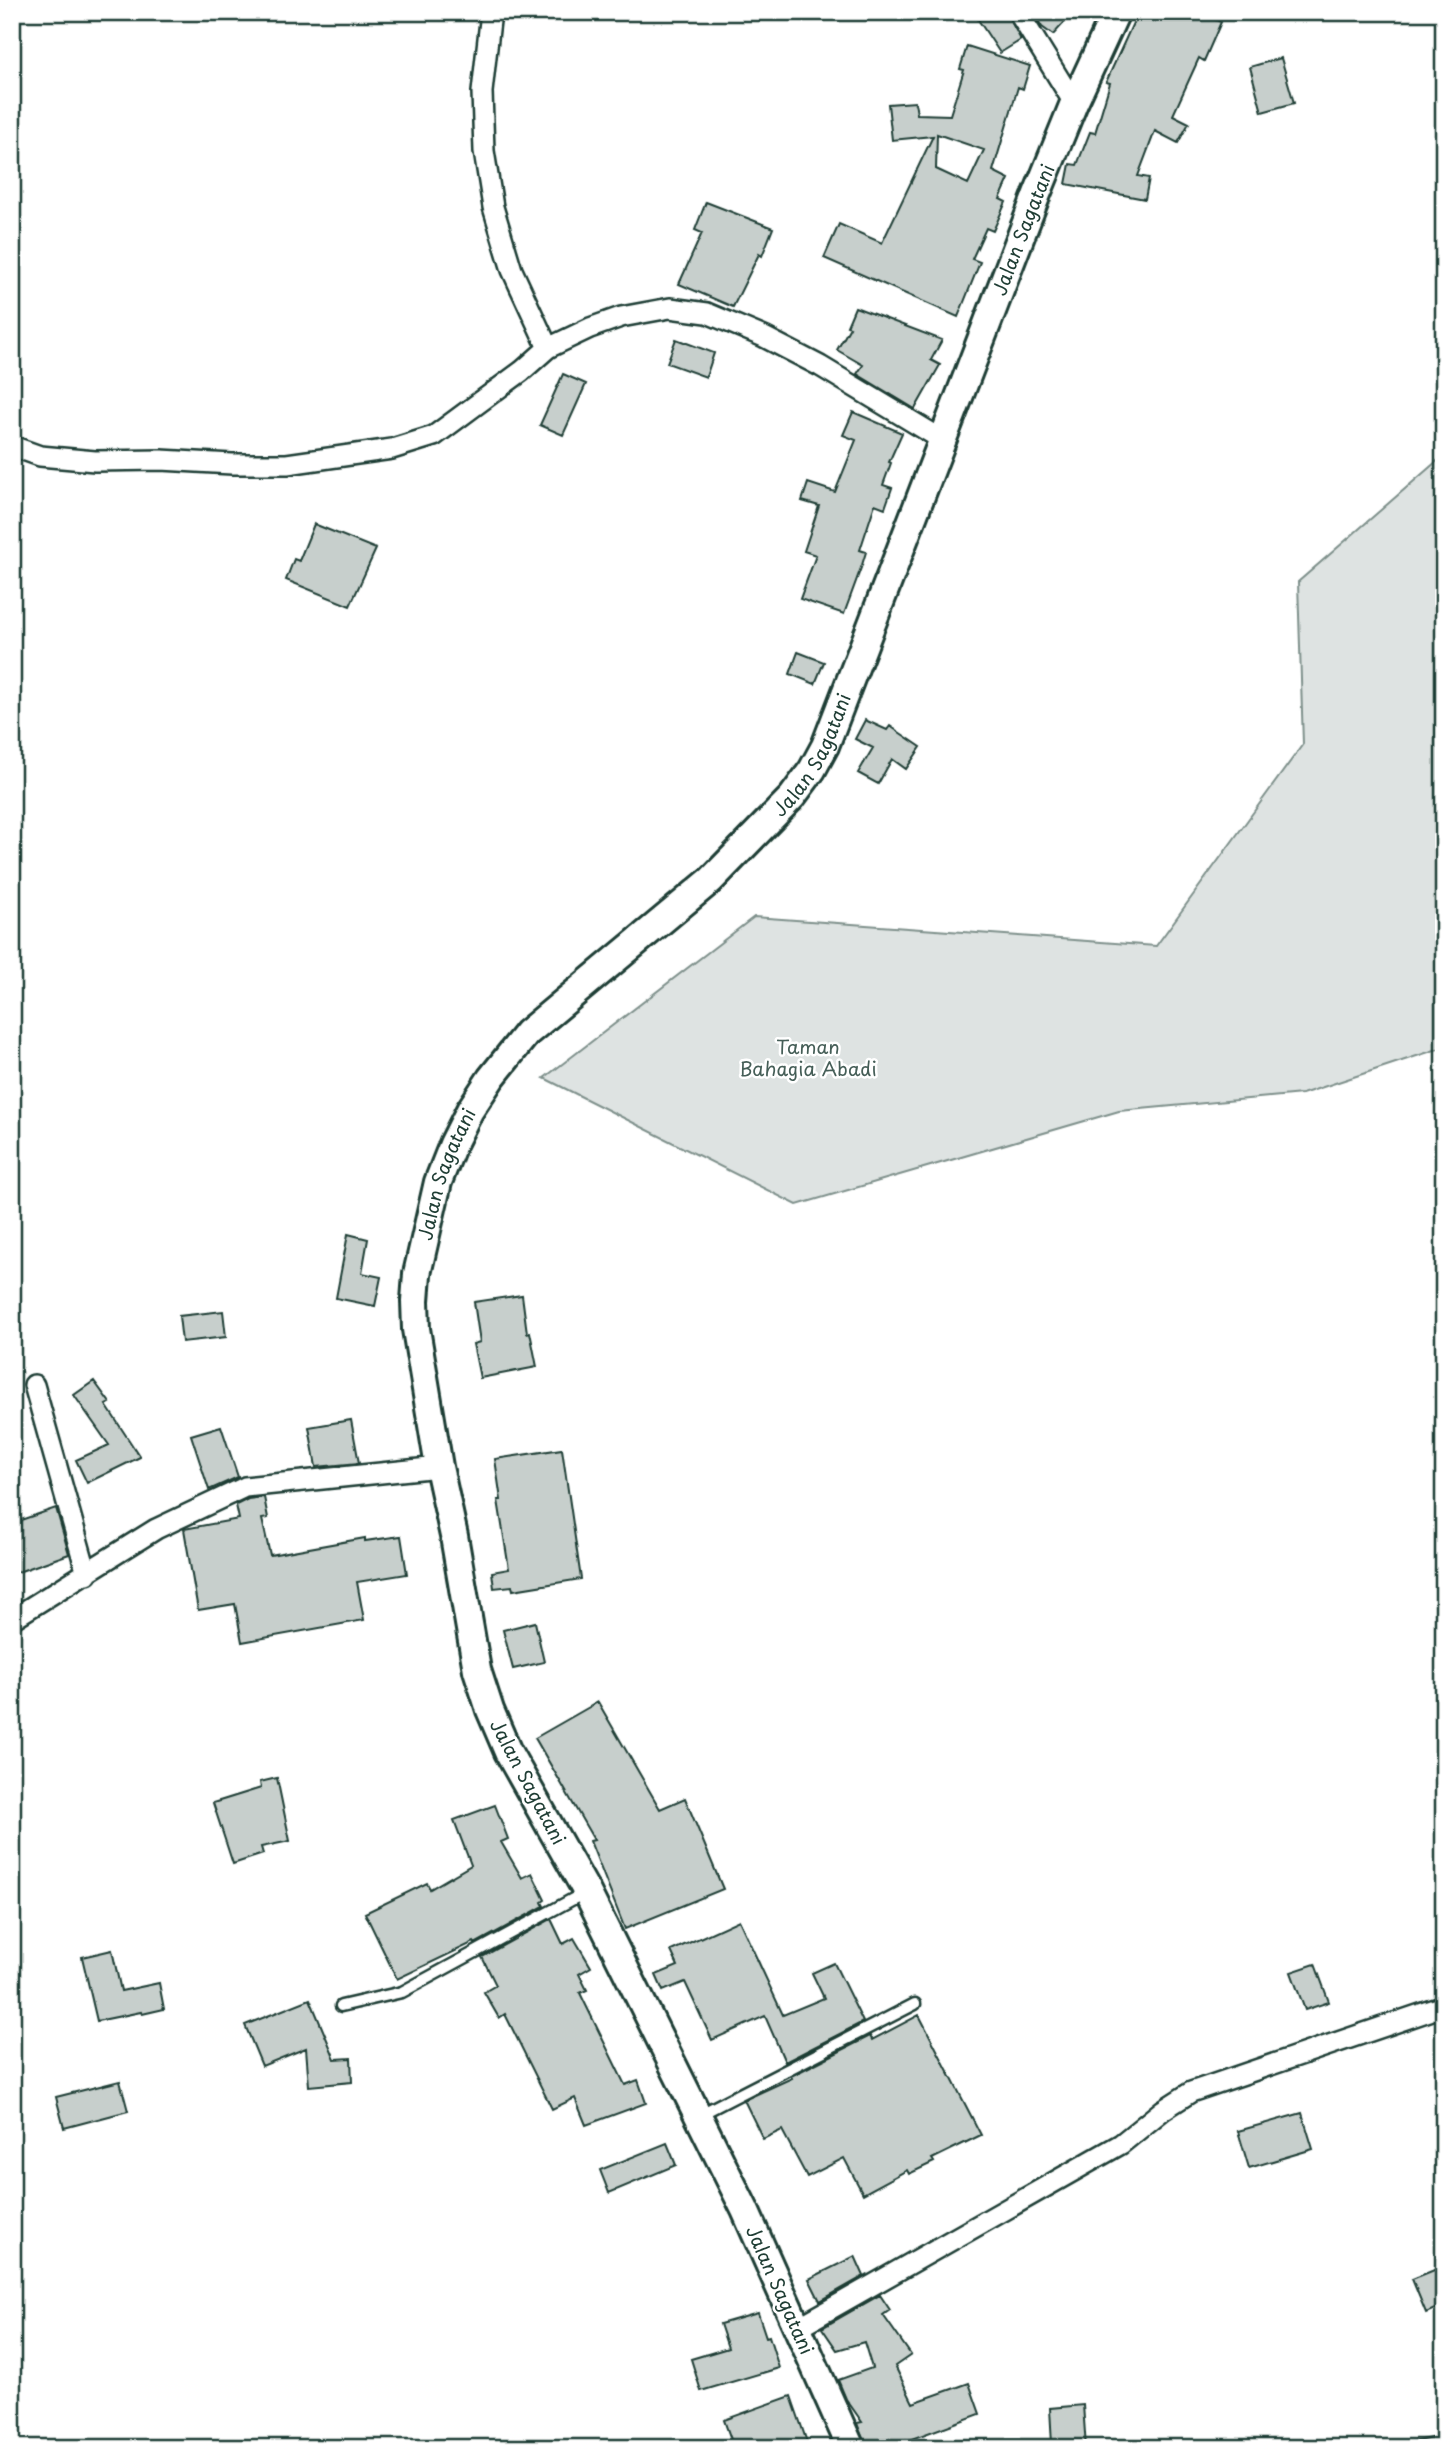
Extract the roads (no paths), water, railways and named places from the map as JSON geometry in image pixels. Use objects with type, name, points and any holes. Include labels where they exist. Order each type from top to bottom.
[{"type":"street","points":[[492,12],[482,92],[484,150],[493,207],[512,270],[548,348]]},
{"type":"street","points":[[1018,12],[1074,103]]},
{"type":"street","name":"Jalan Sagatani","points":[[850,2448],[745,2210],[587,1892],[508,1752],[490,1710],[477,1670],[439,1467],[416,1329],[417,1274],[438,1182],[470,1110],[491,1078],[527,1033],[711,880],[792,797],[825,746],[941,439],[1074,103],[1116,12]]},
{"type":"street","points":[[12,446],[40,456],[81,460],[232,464],[287,464],[392,449],[434,436],[522,371],[548,348],[621,317],[670,308],[707,313],[820,366],[941,439]]},
{"type":"street","points":[[34,1385],[87,1574]]},
{"type":"street","points":[[12,1619],[156,1530],[245,1486],[439,1467]]},
{"type":"street","points":[[797,2328],[1121,2144],[1191,2092],[1444,2006]]},
{"type":"lane","points":[[341,2006],[402,1993],[587,1892]]},
{"type":"lane","points":[[697,2116],[915,2004]]},
{"type":"lane","points":[[1413,2448],[1444,2442]]},
{"type":"park label","name":"Taman Bahagia Abadi","points":[[808,1058]]}]
